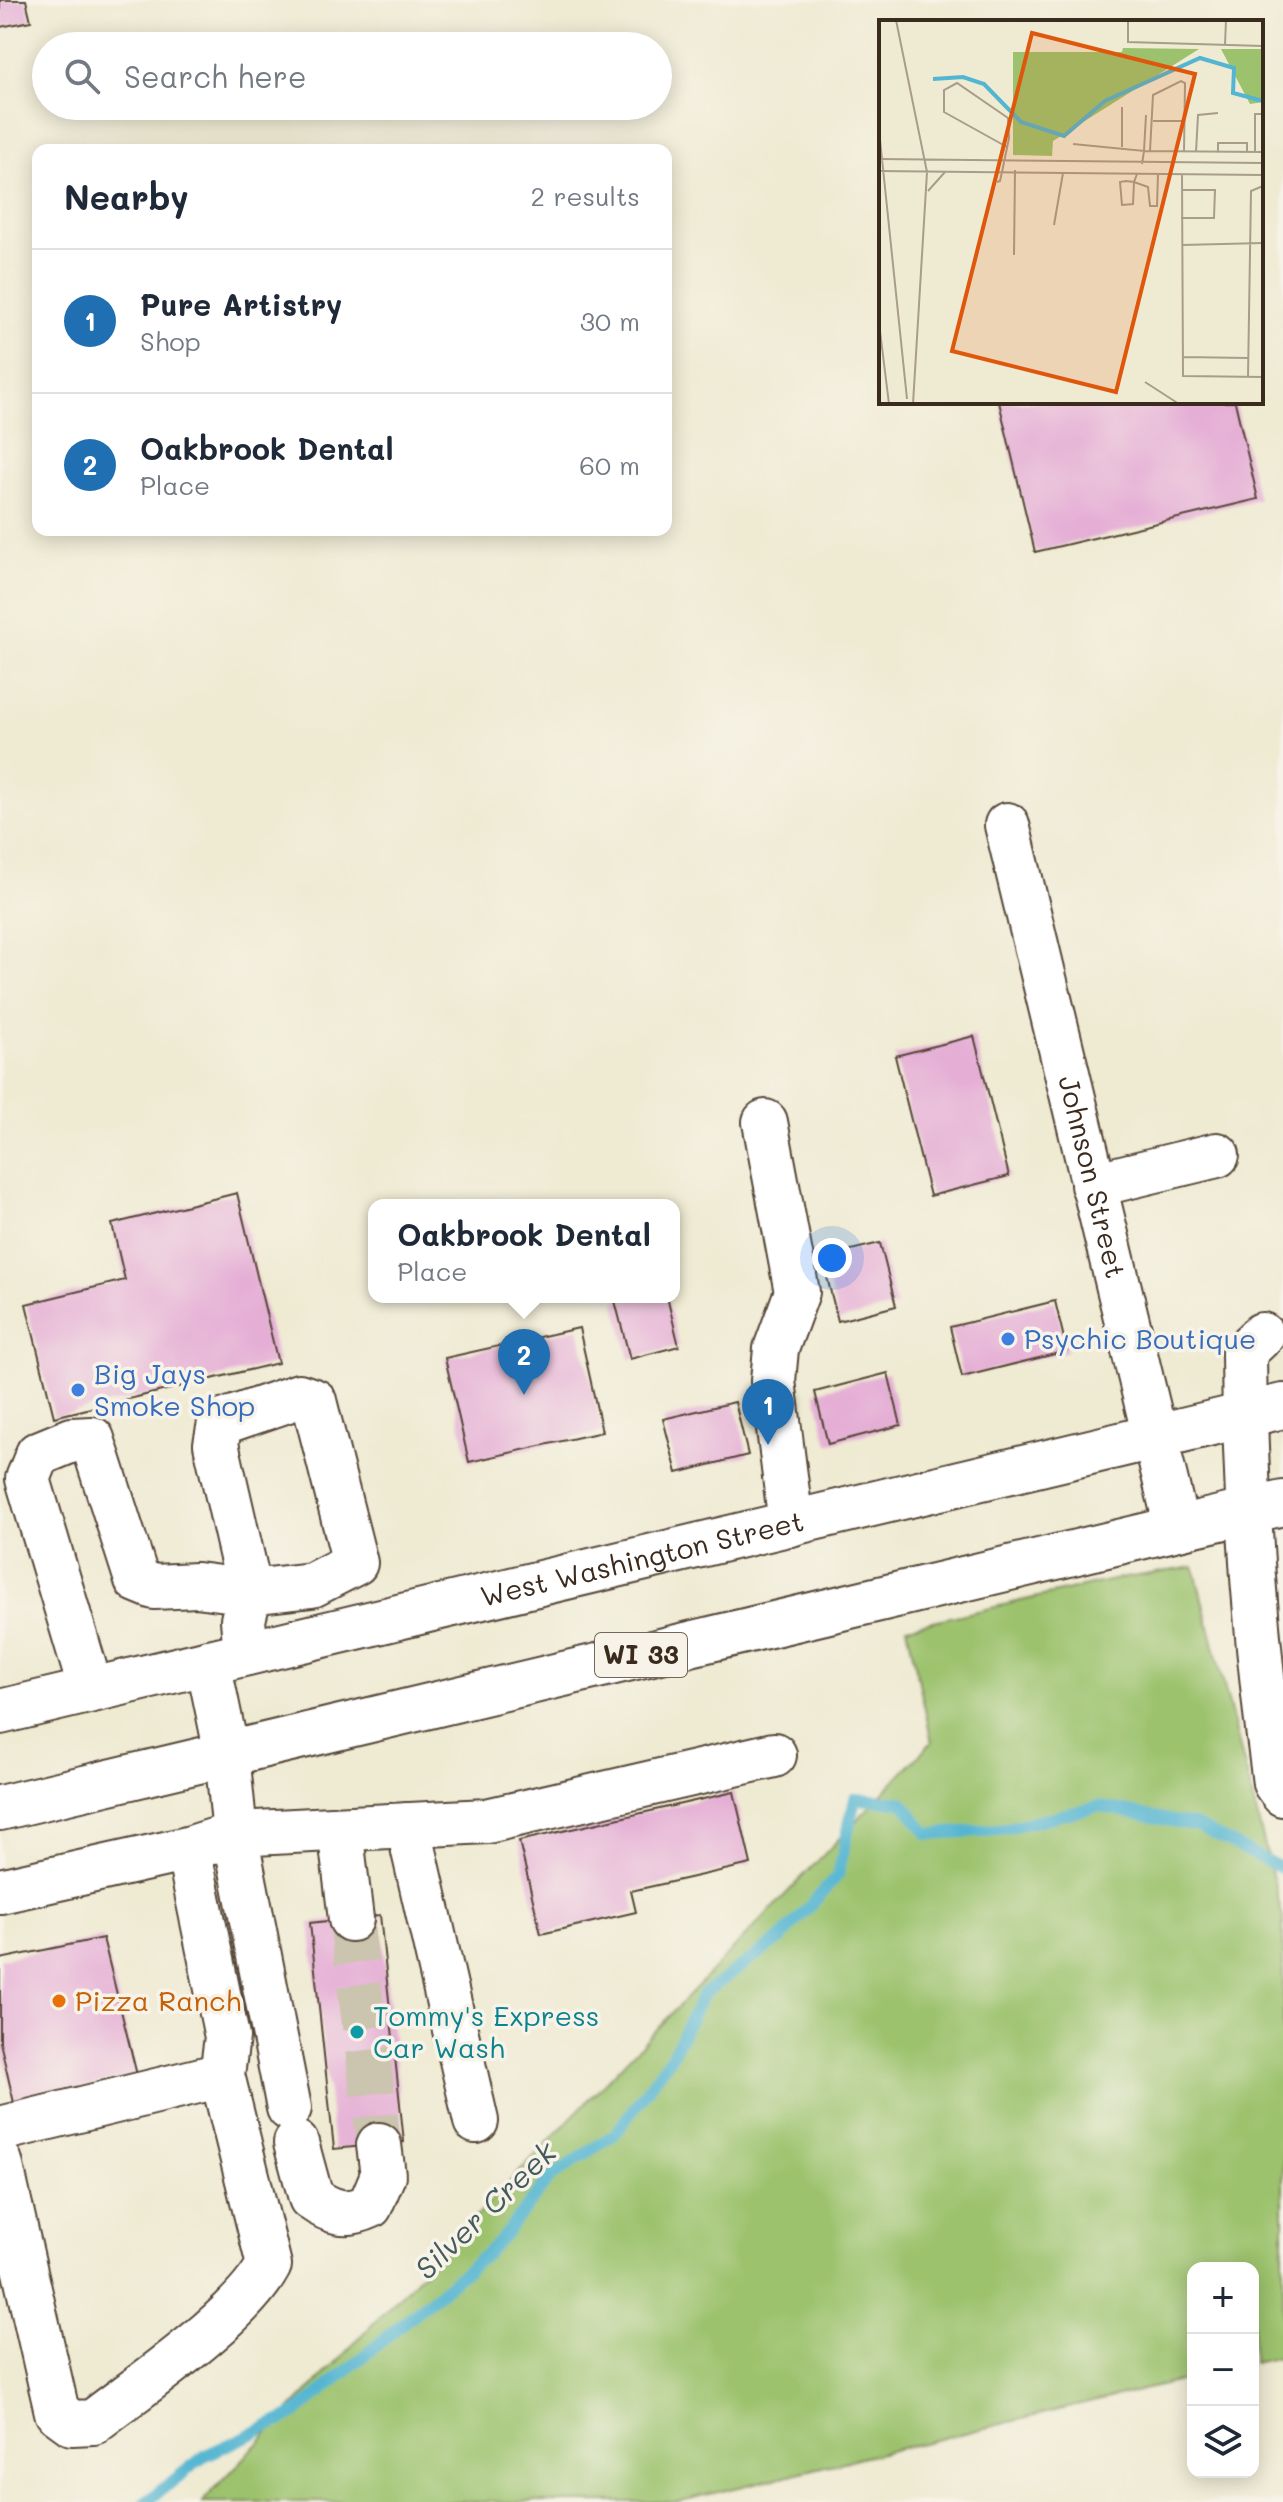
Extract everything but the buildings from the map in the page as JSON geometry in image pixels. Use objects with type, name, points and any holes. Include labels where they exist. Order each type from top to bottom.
[{"type":"main road","name":"Johnson Street","points":[[1007,825],[1177,1528]]},
{"type":"main road","points":[[765,1122],[797,1292],[776,1349],[773,1381],[791,1524]]},
{"type":"main road","points":[[1093,1185],[1217,1155]]},
{"type":"main road","points":[[1262,1335],[1244,1352],[1264,1411],[1270,1615],[1265,1713],[1275,1783],[1283,1794]]},
{"type":"main road","name":"West Washington Street","points":[[0,1712],[1264,1411]]},
{"type":"main road","points":[[91,1690],[28,1479],[38,1454],[72,1440],[92,1439],[137,1580],[154,1587],[197,1585],[250,1592],[243,1620],[227,1658],[227,1754],[235,1834],[292,2126],[311,2198],[329,2210],[352,2214],[370,2206],[383,2175],[379,2145]]},
{"type":"main road","name":"WI 33","points":[[0,1808],[1267,1507]]},
{"type":"main road","points":[[0,1891],[188,1849],[235,1834],[487,1821],[774,1755]]},
{"type":"main road","points":[[408,1825],[476,2121]]},
{"type":"main road","points":[[340,1829],[351,1919]]},
{"type":"main road","points":[[0,2162],[57,2412],[72,2423],[93,2422],[199,2339],[259,2285],[269,2265],[222,2075],[227,2037],[188,1849]]},
{"type":"main road","points":[[0,2129],[222,2075]]},
{"type":"green space","points":[[1194,1567],[1283,1918],[1283,2356],[1259,2362],[1259,2262],[1187,2262],[1187,2379],[677,2502],[202,2502],[932,1742],[907,1627],[1113,1580]]},
{"type":"waterway","name":"Silver Creek","points":[[146,2502],[206,2455],[295,2414],[496,2245],[551,2177],[615,2134],[671,2057],[703,1994],[781,1938],[838,1875],[855,1799],[902,1802],[928,1834],[998,1830],[1099,1806],[1197,1826],[1283,1869]]},
{"type":"tunnel","points":[[351,1919],[379,2145]]},
{"type":"place","name":"Psychic Boutique","points":[[1008,1339]]},
{"type":"place","name":"Big Jays Smoke Shop","points":[[78,1390]]},
{"type":"place","name":"Oakbrook Dental","points":[[524,1395]]},
{"type":"place","name":"Pure Artistry","points":[[768,1445]]},
{"type":"place","name":"Pizza Ranch","points":[[59,2001]]},
{"type":"place","name":"Tommy's Express Car Wash","points":[[357,2032]]}]
